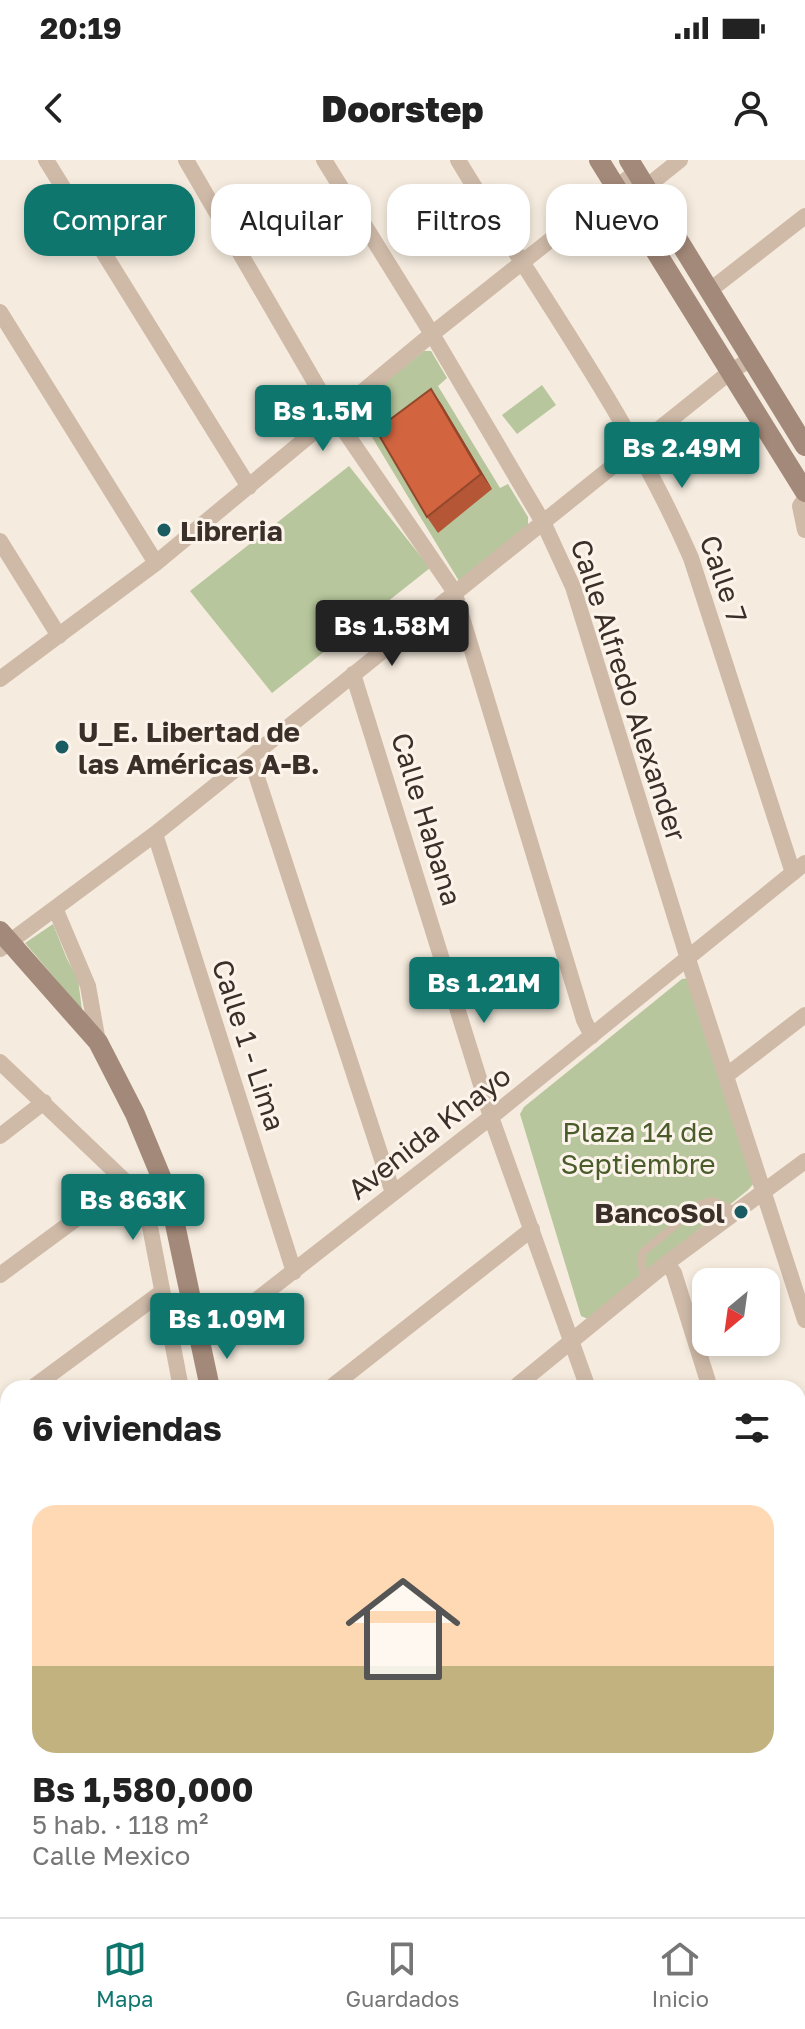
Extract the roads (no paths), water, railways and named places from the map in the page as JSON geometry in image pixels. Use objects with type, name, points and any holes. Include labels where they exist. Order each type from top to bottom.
[{"type":"street","points":[[46,160],[249,487]]},
{"type":"street","points":[[186,160],[335,417],[454,591],[579,1006],[592,1036]]},
{"type":"street","name":"Calle Alfredo Alexander","points":[[324,160],[432,334],[544,524],[573,587],[688,959],[805,1320]]},
{"type":"street","name":"Calle 7","points":[[458,160],[637,449],[672,514],[691,558],[799,868]]},
{"type":"street","points":[[599,160],[614,184]]},
{"type":"street","points":[[680,160],[637,173],[805,446]]},
{"type":"street","points":[[709,291],[804,218]]},
{"type":"street","points":[[0,679],[156,563],[546,244]]},
{"type":"street","points":[[658,256],[805,492]]},
{"type":"street","points":[[0,312],[156,563]]},
{"type":"street","points":[[208,1380],[169,1196],[135,1114],[98,1042],[3,941],[55,908],[155,834],[454,591],[544,524],[730,372],[751,359]]},
{"type":"street","points":[[805,499],[800,506],[805,530]]},
{"type":"street","points":[[0,541],[59,636]]},
{"type":"street","name":"Calle Habana","points":[[353,674],[491,1117],[586,1380]]},
{"type":"street","points":[[251,759],[393,1193]]},
{"type":"street","name":"Calle 1 - Lima","points":[[155,834],[294,1272]]},
{"type":"street","name":"Avenida Khayo","points":[[200,1344],[491,1117],[799,868]]},
{"type":"street","points":[[55,908],[88,986],[98,1042]]},
{"type":"street","points":[[727,1075],[805,1015]]},
{"type":"street","points":[[0,1062],[126,1182],[146,1206],[179,1380]]},
{"type":"street","points":[[0,1136],[44,1102]]},
{"type":"street","points":[[524,1380],[667,1263],[805,1161]]},
{"type":"street","points":[[0,1275],[126,1182]]},
{"type":"street","points":[[340,1380],[532,1229]]},
{"type":"street","points":[[667,1263],[674,1273],[707,1380]]},
{"type":"street","points":[[43,1380],[162,1292]]},
{"type":"lane","points":[[644,1283],[643,1252],[701,1204],[713,1201],[735,1211]]},
{"type":"place","name":"Libreria","points":[[164,530]]},
{"type":"place","name":"U_E. Libertad de las Américas A-B.","points":[[62,747]]},
{"type":"place","name":"BancoSol","points":[[741,1212]]},
{"type":"park label","name":"Plaza 14 de Septiembre","points":[[638,1147]]}]
